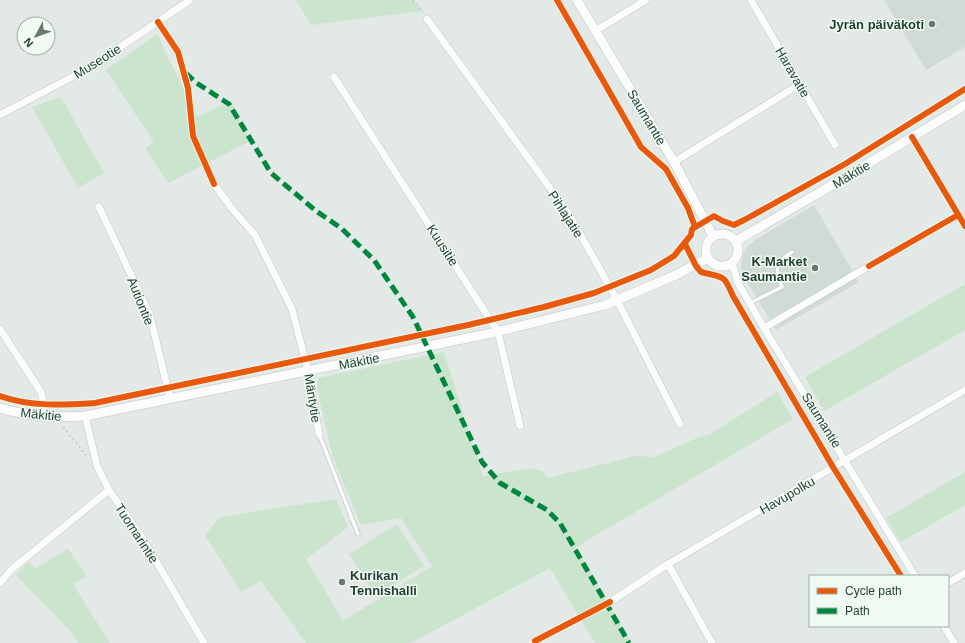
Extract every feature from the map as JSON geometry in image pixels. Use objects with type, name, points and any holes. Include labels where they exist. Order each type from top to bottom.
[{"type":"street","name":"Museotie","points":[[0,115],[89,68],[190,0]]},
{"type":"street","name":"Saumantie","points":[[577,0],[674,162],[713,236]]},
{"type":"street","points":[[595,30],[646,0]]},
{"type":"street","name":"Haravatie","points":[[751,0],[834,145]]},
{"type":"street","name":"Pihlajatie","points":[[427,19],[569,214],[617,300],[680,424]]},
{"type":"street","name":"Kuusitie","points":[[334,77],[498,332],[520,426]]},
{"type":"street","points":[[674,162],[800,84]]},
{"type":"street","name":"Mäkitie","points":[[736,241],[965,105]]},
{"type":"street","name":"Mäntytie","points":[[214,184],[259,242],[292,309],[308,371],[319,434]]},
{"type":"street","name":"Autiontie","points":[[99,207],[150,315],[170,399]]},
{"type":"street","points":[[726,234],[736,241],[738,252],[732,263],[726,266],[718,266],[708,258],[706,246],[713,236],[726,234]]},
{"type":"street","name":"Mäkitie","points":[[2,410],[28,415],[62,417],[85,416],[498,332],[617,300],[676,275],[708,258]]},
{"type":"street","name":"Saumantie","points":[[732,263],[738,283],[764,328],[914,575]]},
{"type":"street","points":[[764,328],[869,266]]},
{"type":"street","points":[[0,328],[41,392],[44,404],[44,416]]},
{"type":"street","name":"Havupolku","points":[[610,602],[668,564],[965,390]]},
{"type":"street","name":"Tuomarintie","points":[[85,416],[97,466],[109,490],[143,539],[204,643]]},
{"type":"street","points":[[0,583],[12,569],[109,490]]},
{"type":"street","points":[[668,564],[712,643]]},
{"type":"street","points":[[949,582],[965,573]]},
{"type":"street","points":[[945,627],[954,643]]},
{"type":"lane","points":[[750,303],[782,287],[776,272],[784,256],[792,252]]},
{"type":"lane","name":"Mäntytie","points":[[319,434],[358,534]]},
{"type":"path","points":[[413,0],[427,19]]},
{"type":"path","points":[[62,417],[63,426],[86,455]]},
{"type":"shaded area","name":"Jyrän päiväkoti","points":[[884,0],[965,0],[965,47],[926,70]]},
{"type":"shaded area","points":[[814,205],[859,282],[776,330],[745,279],[741,267],[743,256],[747,247],[755,240]]},
{"type":"green space","points":[[296,0],[413,0],[422,11],[311,25]]},
{"type":"green space","points":[[157,34],[197,117],[231,101],[250,141],[168,183],[145,148],[154,142],[106,70]]},
{"type":"green space","points":[[61,97],[104,173],[78,188],[32,107]]},
{"type":"green space","points":[[965,284],[965,330],[824,411],[805,377]]},
{"type":"green space","points":[[444,352],[483,476],[532,468],[544,472],[547,478],[636,456],[655,457],[699,437],[709,435],[777,392],[793,419],[576,547],[632,643],[595,643],[550,568],[411,643],[306,643],[261,581],[241,592],[205,535],[220,517],[336,499],[348,527],[306,559],[343,621],[432,566],[401,518],[361,525],[333,458],[317,389],[318,378]]},
{"type":"green space","points":[[965,472],[965,505],[901,542],[886,518]]},
{"type":"green space","points":[[397,524],[424,566],[375,596],[349,554]]},
{"type":"green space","points":[[68,549],[87,576],[73,584],[110,643],[78,643],[73,634],[16,575],[28,562],[35,569]]},
{"type":"marked path","points":[[186,73],[195,82],[229,104],[271,173],[316,211],[341,228],[374,260],[413,317],[482,462],[500,483],[547,510],[560,523],[629,643]]},
{"type":"cycle path","points":[[557,0],[641,147],[666,169],[688,208],[695,227]]},
{"type":"cycle path","points":[[158,22],[178,52],[188,88],[193,136],[214,184]]},
{"type":"cycle path","points":[[0,396],[12,400],[35,404],[59,405],[95,403],[468,325],[544,307],[594,293],[651,270],[674,256],[691,235],[692,229],[714,216],[734,225],[746,219],[845,164],[965,89]]},
{"type":"cycle path","points":[[912,137],[965,226]]},
{"type":"cycle path","points":[[869,266],[958,215]]},
{"type":"cycle path","points":[[685,244],[696,266],[701,272],[719,276],[727,283],[733,296],[833,467],[900,575]]},
{"type":"cycle path","points":[[535,641],[610,602]]},
{"type":"place","name":"Jyrän päiväkoti","points":[[932,24]]},
{"type":"place","name":"K-Market Saumantie","points":[[815,268]]},
{"type":"place","name":"Kurikan Tennishalli","points":[[342,582]]}]
